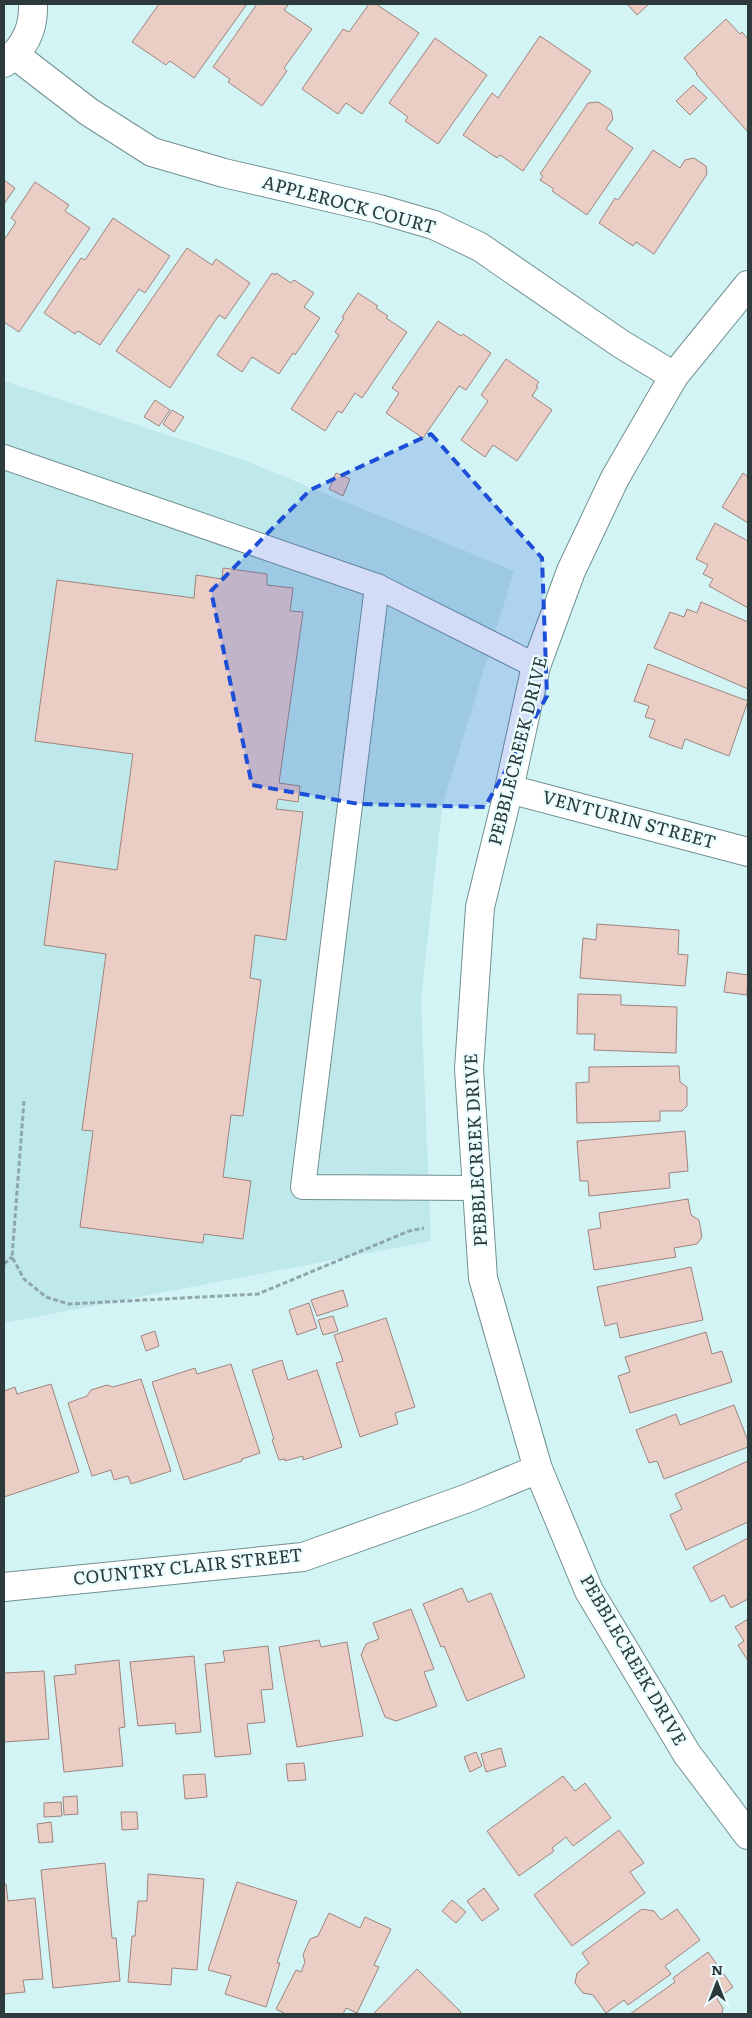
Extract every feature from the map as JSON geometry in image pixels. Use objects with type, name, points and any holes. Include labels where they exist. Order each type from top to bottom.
[{"type":"street","name":"APPLEROCK COURT","points":[[33,4],[34,16],[28,37],[9,59],[152,152],[224,174],[379,209],[434,225],[480,247],[621,344],[674,376]]},
{"type":"street","name":"PEBBLECREEK DRIVE","points":[[748,285],[674,376],[615,478],[571,571],[536,666],[509,789],[480,907],[469,1069],[483,1278],[538,1469],[590,1591],[687,1754],[748,1836]]},
{"type":"street","name":"VENTURIN STREET","points":[[509,789],[748,852]]},
{"type":"street","name":"COUNTRY CLAIR STREET","points":[[4,1587],[303,1557],[468,1498],[538,1469]]},
{"type":"lane","points":[[4,457],[377,586],[536,666]]},
{"type":"lane","points":[[377,586],[302,1187],[477,1188]]},
{"type":"path","points":[[24,1101],[12,1257],[24,1280],[46,1297],[69,1304],[258,1294],[409,1231],[424,1228]]},
{"type":"path","points":[[4,1264],[12,1257]]},
{"type":"highlighted area","points":[[431,434],[542,558],[547,696],[485,807],[359,804],[252,785],[211,591],[310,490]]},
{"type":"shaded area","points":[[4,381],[246,461],[514,571],[442,807],[421,1000],[431,1241],[4,1323]]},
{"type":"building","points":[[159,4],[247,4],[194,78],[170,61],[166,65],[132,42]]},
{"type":"building","points":[[257,4],[289,4],[284,10],[312,29],[284,68],[287,71],[262,106],[228,82],[230,79],[213,67]]},
{"type":"building","points":[[369,4],[376,4],[419,33],[362,114],[346,103],[338,114],[302,89],[343,29],[349,32]]},
{"type":"building","points":[[627,4],[649,4],[637,15]]},
{"type":"building","points":[[726,19],[740,34],[742,32],[748,39],[748,132],[684,58]]},
{"type":"building","points":[[540,36],[591,71],[523,171],[500,155],[497,158],[463,135],[492,93],[498,98]]},
{"type":"building","points":[[435,38],[487,75],[438,144],[405,121],[408,117],[389,103]]},
{"type":"building","points":[[693,85],[707,98],[690,115],[676,101]]},
{"type":"building","points":[[598,102],[611,110],[613,119],[606,129],[633,148],[587,215],[552,191],[554,189],[540,180],[543,176],[540,174],[588,103]]},
{"type":"building","points":[[653,150],[680,168],[685,160],[694,158],[706,166],[707,174],[654,254],[636,242],[633,246],[599,223],[615,198],[618,200]]},
{"type":"building","points":[[4,180],[15,188],[4,204]]},
{"type":"building","points":[[35,182],[69,205],[65,211],[90,228],[19,332],[4,322],[4,240],[16,222],[11,218]]},
{"type":"building","points":[[113,218],[170,256],[145,293],[139,289],[100,345],[78,331],[75,334],[44,313],[81,258],[85,260]]},
{"type":"building","points":[[187,248],[212,265],[216,259],[250,283],[225,319],[219,315],[170,388],[116,351]]},
{"type":"building","points":[[272,273],[275,275],[276,273],[291,283],[294,280],[314,293],[304,307],[320,318],[295,355],[293,353],[279,374],[252,357],[242,372],[217,355]]},
{"type":"building","points":[[358,293],[378,306],[376,308],[388,316],[386,318],[407,332],[362,398],[355,393],[342,413],[338,411],[325,431],[291,409],[339,335],[335,332],[344,318],[342,317]]},
{"type":"building","points":[[438,321],[461,336],[463,334],[491,353],[466,390],[459,386],[423,438],[386,413],[399,393],[392,388]]},
{"type":"building","points":[[506,359],[539,382],[532,396],[552,410],[517,461],[493,445],[485,457],[461,440],[488,401],[481,395]]},
{"type":"building","points":[[155,400],[170,410],[159,426],[144,417]]},
{"type":"building","points":[[172,410],[184,417],[174,432],[163,424]]},
{"type":"building","points":[[336,473],[350,479],[343,496],[329,489]]},
{"type":"building","points":[[743,473],[748,477],[748,523],[722,507]]},
{"type":"building","points":[[715,523],[748,541],[748,608],[709,586],[713,579],[703,574],[708,565],[696,559]]},
{"type":"building","points":[[223,568],[267,574],[267,585],[293,588],[290,611],[303,612],[279,783],[300,786],[298,802],[278,799],[276,809],[303,812],[286,940],[255,935],[250,978],[261,980],[243,1116],[231,1115],[223,1177],[251,1181],[243,1239],[204,1234],[203,1243],[80,1227],[93,1131],[82,1130],[106,954],[44,945],[55,861],[117,870],[133,754],[35,741],[57,580],[194,598],[196,575],[222,579]]},
{"type":"building","points":[[701,602],[748,622],[748,689],[654,648],[670,612],[684,617],[687,609],[697,613]]},
{"type":"building","points":[[648,664],[748,701],[729,756],[685,739],[682,749],[649,737],[655,720],[645,717],[649,706],[634,701]]},
{"type":"building","points":[[597,924],[679,930],[678,954],[688,955],[685,986],[580,978],[583,938],[596,940]]},
{"type":"building","points":[[727,972],[748,975],[747,995],[724,992]]},
{"type":"building","points":[[578,994],[621,995],[621,1005],[677,1007],[676,1053],[594,1050],[595,1034],[577,1034]]},
{"type":"building","points":[[679,1066],[680,1082],[687,1087],[687,1106],[682,1111],[660,1111],[660,1121],[577,1123],[576,1083],[589,1082],[589,1067]]},
{"type":"building","points":[[685,1131],[688,1171],[669,1173],[670,1188],[589,1196],[588,1181],[580,1181],[577,1141]]},
{"type":"building","points":[[688,1199],[691,1215],[699,1220],[702,1237],[697,1244],[674,1248],[676,1257],[594,1270],[588,1230],[601,1228],[599,1213]]},
{"type":"building","points":[[691,1267],[703,1320],[620,1338],[617,1323],[605,1326],[597,1287]]},
{"type":"building","points":[[343,1290],[348,1306],[317,1316],[311,1300]]},
{"type":"building","points":[[309,1303],[317,1328],[297,1335],[289,1310]]},
{"type":"building","points":[[333,1316],[338,1331],[323,1335],[318,1320]]},
{"type":"building","points":[[386,1318],[415,1407],[395,1413],[398,1424],[360,1437],[336,1363],[343,1361],[334,1335]]},
{"type":"building","points":[[155,1331],[159,1346],[146,1351],[141,1336]]},
{"type":"building","points":[[706,1332],[712,1354],[722,1351],[732,1382],[630,1413],[618,1376],[630,1372],[625,1357]]},
{"type":"building","points":[[282,1360],[288,1380],[317,1370],[342,1447],[303,1460],[303,1456],[285,1461],[285,1459],[279,1460],[252,1370]]},
{"type":"building","points":[[231,1364],[260,1453],[242,1459],[242,1461],[184,1480],[152,1382],[195,1368],[197,1374]]},
{"type":"building","points":[[141,1379],[171,1471],[131,1484],[128,1476],[114,1480],[111,1470],[92,1476],[68,1403],[87,1396],[91,1390],[107,1385],[113,1387]]},
{"type":"building","points":[[51,1384],[79,1472],[4,1497],[4,1391],[15,1387],[17,1394]]},
{"type":"building","points":[[734,1405],[748,1441],[748,1447],[664,1479],[657,1461],[649,1463],[636,1430],[676,1414],[680,1425]]},
{"type":"building","points":[[748,1461],[748,1522],[686,1550],[670,1515],[682,1509],[675,1494]]},
{"type":"building","points":[[748,1538],[748,1599],[731,1608],[724,1595],[711,1602],[693,1567]]},
{"type":"building","points":[[462,1588],[468,1602],[491,1593],[525,1677],[467,1701],[444,1646],[441,1647],[423,1604]]},
{"type":"building","points":[[411,1609],[434,1669],[424,1672],[437,1706],[396,1721],[385,1717],[361,1655],[366,1644],[379,1639],[373,1623]]},
{"type":"building","points":[[748,1619],[748,1661],[738,1645],[744,1641],[735,1627]]},
{"type":"building","points":[[319,1640],[321,1647],[347,1642],[363,1736],[297,1747],[279,1647]]},
{"type":"building","points":[[268,1646],[273,1689],[261,1690],[265,1722],[247,1724],[251,1754],[215,1757],[205,1664],[225,1662],[223,1651]]},
{"type":"building","points":[[194,1656],[201,1732],[176,1734],[175,1723],[138,1726],[130,1662]]},
{"type":"building","points":[[119,1660],[125,1727],[119,1728],[123,1766],[64,1772],[54,1676],[76,1674],[75,1665]]},
{"type":"building","points":[[44,1671],[49,1739],[4,1742],[4,1673]]},
{"type":"building","points":[[501,1748],[506,1766],[486,1772],[481,1754]]},
{"type":"building","points":[[476,1752],[482,1766],[470,1772],[464,1757]]},
{"type":"building","points":[[304,1763],[306,1780],[288,1781],[286,1764]]},
{"type":"building","points":[[205,1774],[207,1797],[185,1799],[183,1775]]},
{"type":"building","points":[[563,1776],[575,1791],[585,1783],[611,1818],[573,1846],[566,1837],[552,1848],[554,1851],[519,1876],[487,1831]]},
{"type":"building","points":[[77,1796],[78,1814],[64,1815],[63,1797]]},
{"type":"building","points":[[61,1802],[62,1816],[44,1817],[44,1803]]},
{"type":"building","points":[[121,1812],[137,1812],[138,1829],[122,1830]]},
{"type":"building","points":[[51,1822],[53,1842],[39,1843],[37,1824]]},
{"type":"building","points":[[619,1830],[644,1863],[630,1872],[645,1893],[572,1946],[534,1895]]},
{"type":"building","points":[[105,1863],[112,1938],[116,1938],[120,1981],[53,1988],[41,1870]]},
{"type":"building","points":[[148,1874],[204,1879],[197,1970],[172,1968],[171,1985],[128,1982],[132,1936],[135,1936],[138,1901],[147,1901]]},
{"type":"building","points":[[237,1882],[297,1901],[277,1963],[280,1963],[266,2007],[225,1994],[231,1976],[208,1970]]},
{"type":"building","points":[[4,1884],[6,1884],[8,1901],[35,1898],[43,1979],[23,1980],[25,1992],[4,1994]]},
{"type":"building","points":[[484,1888],[499,1909],[482,1921],[467,1901]]},
{"type":"building","points":[[452,1900],[466,1912],[456,1923],[442,1911]]},
{"type":"building","points":[[642,1909],[654,1911],[661,1920],[677,1909],[700,1940],[665,1966],[671,1974],[628,2005],[624,2000],[606,2013],[593,1995],[583,1993],[575,1983],[577,1973],[589,1963],[582,1953]]},
{"type":"building","points":[[329,1913],[360,1928],[365,1917],[391,1929],[374,1965],[379,1967],[357,2013],[346,2008],[343,2014],[286,2014],[276,2009],[296,1970],[301,1972],[305,1962],[303,1955],[310,1939],[318,1936]]},
{"type":"building","points":[[708,1952],[733,1987],[717,1999],[723,2008],[722,2014],[630,2014],[675,1982],[673,1978]]},
{"type":"building","points":[[417,1969],[461,2012],[459,2014],[373,2014]]}]
